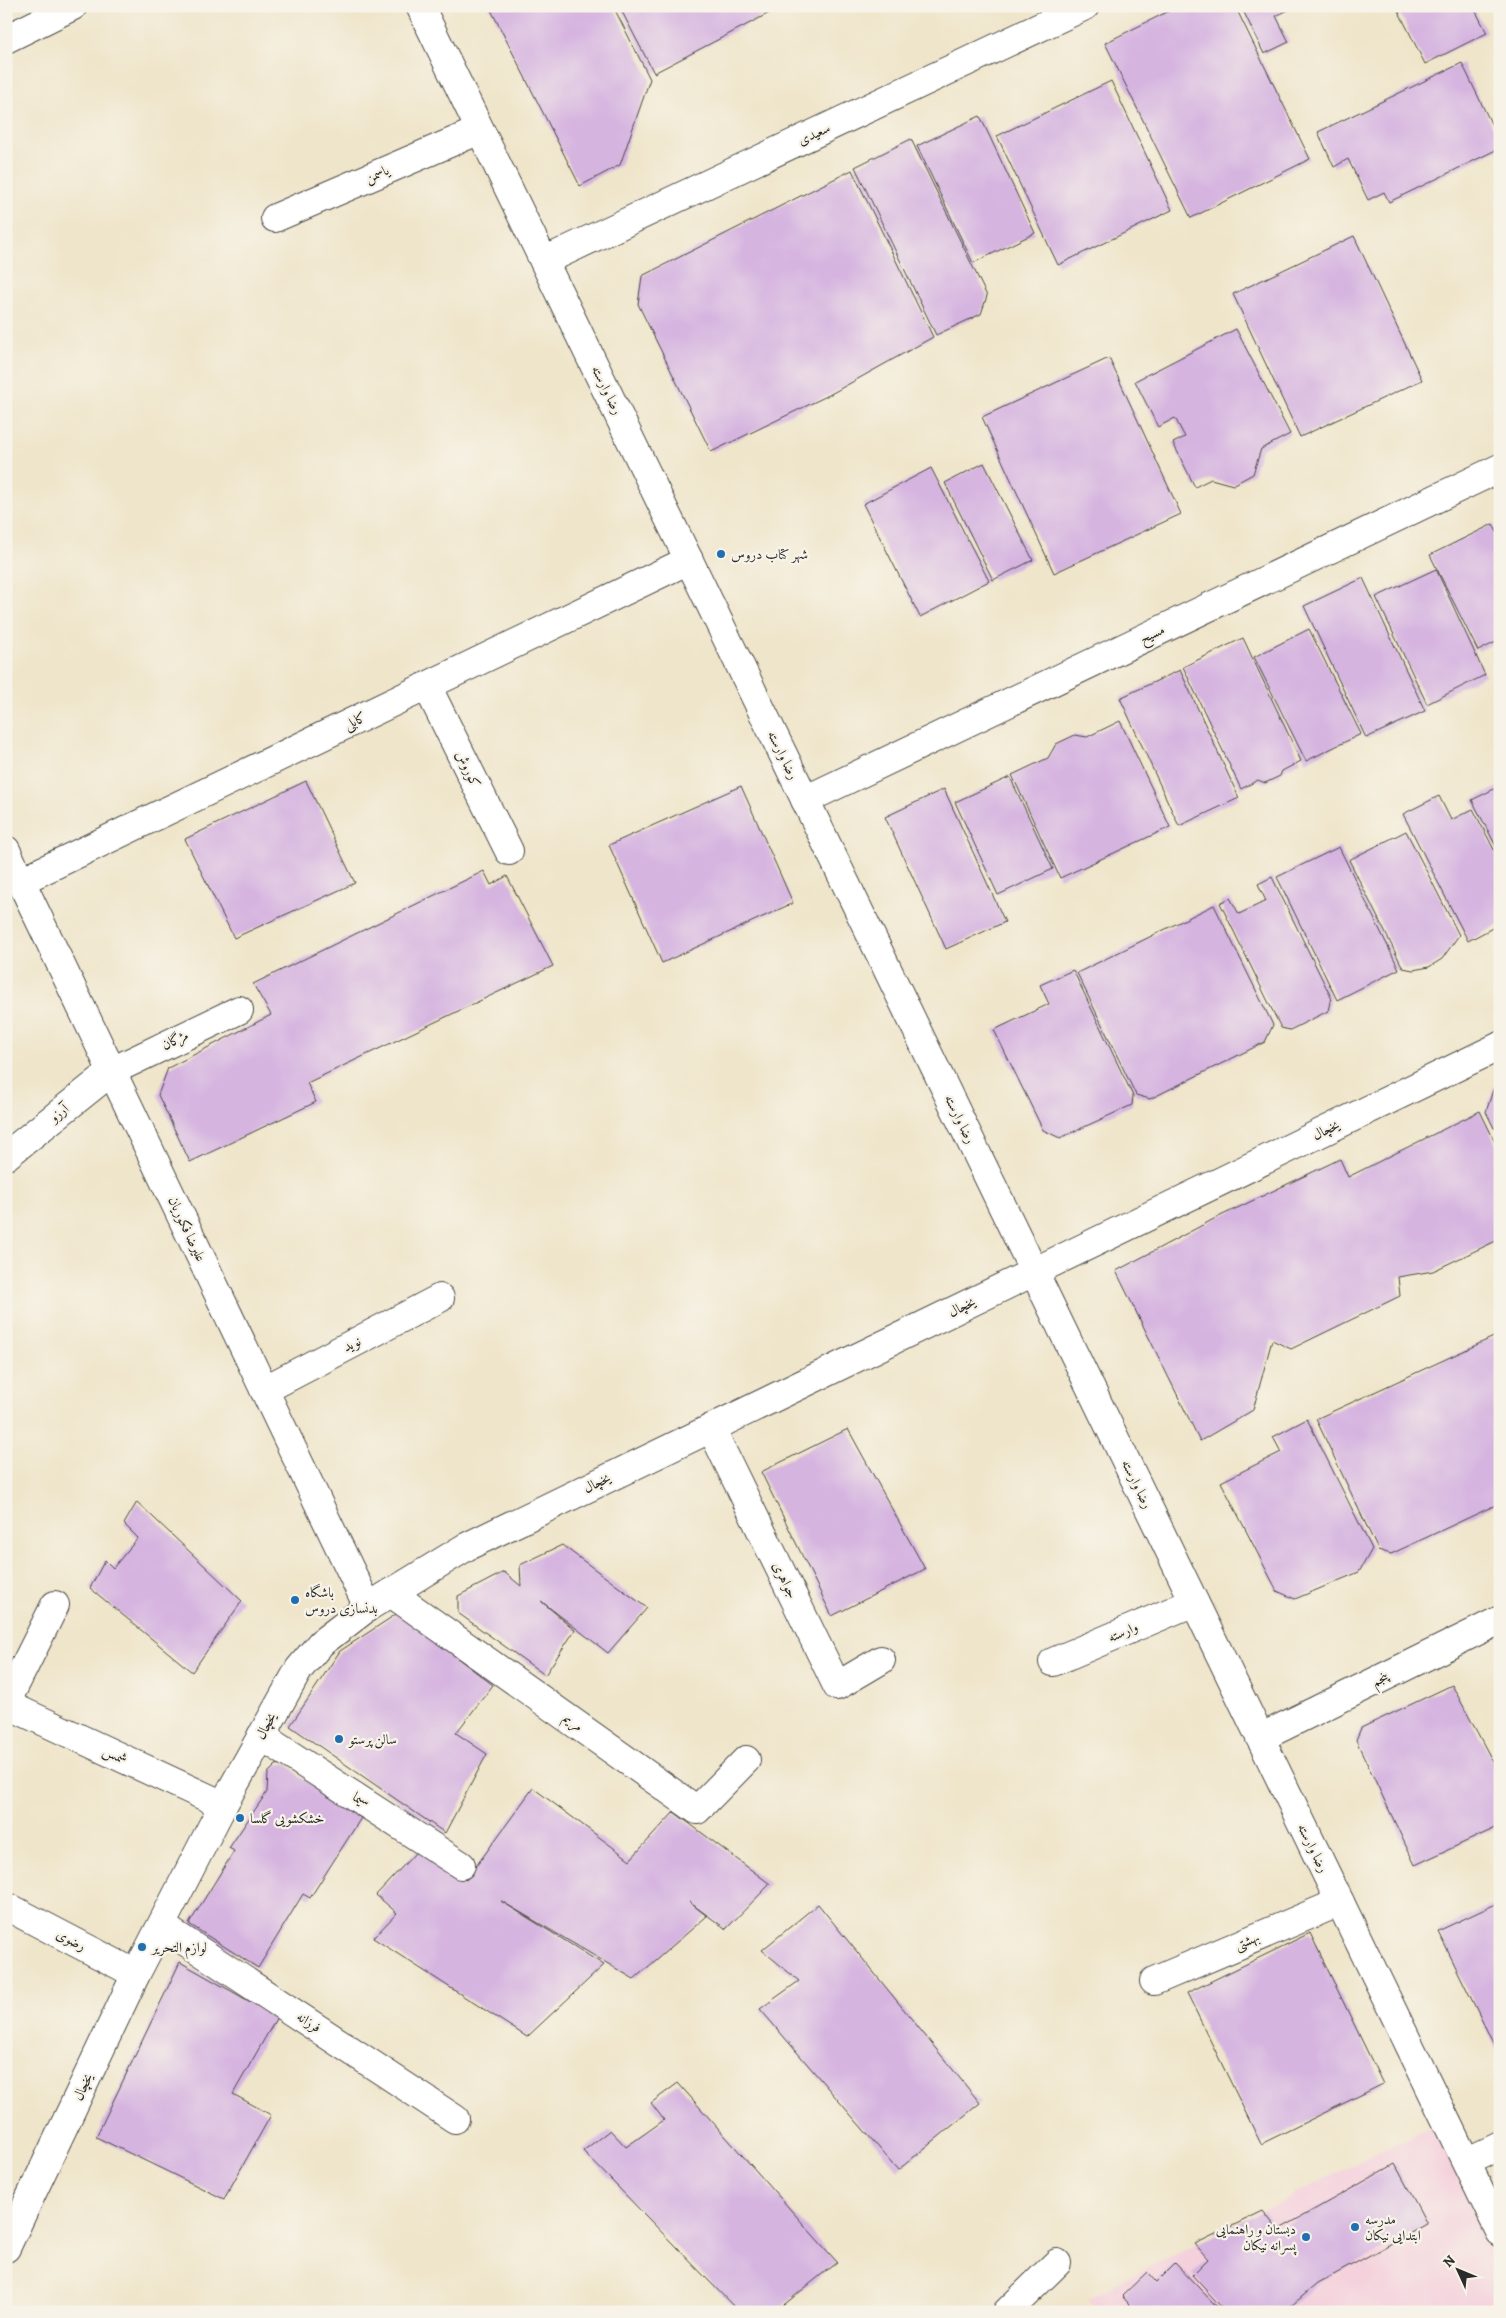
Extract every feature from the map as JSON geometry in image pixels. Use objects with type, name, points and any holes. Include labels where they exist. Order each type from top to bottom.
[{"type":"street","points":[[6,39],[73,6]]},
{"type":"street","name":"رضا وارسته","points":[[420,6],[1500,2232]]},
{"type":"street","name":"سعیدی","points":[[544,261],[1085,6]]},
{"type":"street","name":"یاسمن","points":[[275,218],[480,130]]},
{"type":"street","name":"مسیح","points":[[805,800],[1500,468]]},
{"type":"street","name":"کابلی","points":[[21,881],[689,560]]},
{"type":"street","name":"کوروش","points":[[427,686],[509,851]]},
{"type":"street","name":"علیرضا فکوریان","points":[[6,850],[368,1607]]},
{"type":"street","name":"مژگان","points":[[112,1071],[239,1010]]},
{"type":"street","name":"یخچال","points":[[7,2246],[136,1974],[223,1805],[299,1668],[321,1643],[368,1607],[466,1547],[1500,1046]]},
{"type":"street","name":"آرزو","points":[[6,1156],[112,1071]]},
{"type":"street","name":"نوید","points":[[264,1390],[440,1298]]},
{"type":"street","name":"جواهری","points":[[712,1428],[837,1686],[881,1660]]},
{"type":"street","name":"مریم","points":[[392,1593],[698,1810],[746,1760]]},
{"type":"street","name":"وارسته","points":[[1052,1662],[1194,1602]]},
{"type":"street","name":"شمس","points":[[55,1605],[6,1703],[223,1805]]},
{"type":"street","name":"پنجم","points":[[1260,1738],[1500,1620]]},
{"type":"street","name":"سیما","points":[[261,1736],[461,1865]]},
{"type":"street","name":"بهشتی","points":[[1154,1981],[1340,1902]]},
{"type":"street","name":"رضوی","points":[[6,1906],[136,1974]]},
{"type":"street","name":"فرزانه","points":[[162,1926],[455,2119]]},
{"type":"street","points":[[1466,2162],[1500,2146]]},
{"type":"street","points":[[1006,2312],[1057,2263]]},
{"type":"shaded area","name":"مدرسه ابتدایی نیکان","points":[[1433,2125],[1500,2269],[1500,2312],[1099,2312],[1087,2298]]},
{"type":"building","points":[[489,6],[613,6],[650,79],[620,165],[580,186]]},
{"type":"building","points":[[619,6],[776,6],[777,9],[654,73]]},
{"type":"building","points":[[1179,6],[1235,6],[1310,159],[1191,218],[1105,43]]},
{"type":"building","points":[[1241,6],[1296,6],[1276,16],[1289,42],[1264,54]]},
{"type":"building","points":[[1396,6],[1473,6],[1487,33],[1425,64]]},
{"type":"building","points":[[1462,63],[1500,142],[1500,148],[1389,202],[1384,192],[1368,200],[1348,159],[1334,167],[1318,132]]},
{"type":"building","points":[[1111,81],[1172,210],[1058,265],[997,136]]},
{"type":"building","points":[[980,116],[1035,233],[973,263],[917,146]]},
{"type":"building","points":[[911,139],[987,296],[981,314],[936,335],[855,167]]},
{"type":"building","points":[[852,170],[933,337],[829,395],[711,452],[638,304],[642,276]]},
{"type":"building","points":[[1354,236],[1422,380],[1300,437],[1233,294]]},
{"type":"building","points":[[1236,329],[1290,434],[1261,449],[1253,474],[1233,485],[1211,479],[1195,487],[1173,443],[1185,437],[1175,418],[1158,427],[1135,381]]},
{"type":"building","points":[[1109,358],[1181,514],[1054,573],[982,417]]},
{"type":"building","points":[[984,463],[1033,560],[993,580],[945,483]]},
{"type":"building","points":[[931,468],[989,581],[920,617],[863,504]]},
{"type":"building","points":[[1493,524],[1500,538],[1500,640],[1478,651],[1430,555]]},
{"type":"building","points":[[1436,569],[1485,675],[1427,704],[1376,597]]},
{"type":"building","points":[[1363,578],[1425,711],[1366,738],[1304,606]]},
{"type":"building","points":[[1309,629],[1361,734],[1306,761],[1254,657]]},
{"type":"building","points":[[1243,638],[1301,761],[1282,771],[1280,776],[1265,783],[1258,780],[1241,789],[1183,667]]},
{"type":"building","points":[[1180,670],[1239,798],[1179,826],[1120,698]]},
{"type":"building","points":[[1120,721],[1170,827],[1060,878],[1012,775],[1048,758],[1056,744],[1075,735],[1087,737]]},
{"type":"building","points":[[1010,777],[1053,869],[998,895],[955,802]]},
{"type":"building","points":[[306,781],[355,883],[234,938],[185,839]]},
{"type":"building","points":[[741,786],[793,903],[662,963],[609,845]]},
{"type":"building","points":[[1500,786],[1500,854],[1472,800]]},
{"type":"building","points":[[944,789],[1005,922],[946,949],[885,817]]},
{"type":"building","points":[[1439,796],[1451,820],[1473,809],[1500,861],[1500,924],[1468,941],[1403,814]]},
{"type":"building","points":[[1406,831],[1459,935],[1442,959],[1429,967],[1413,970],[1403,968],[1349,860]]},
{"type":"building","points":[[1339,847],[1399,969],[1337,1000],[1277,877]]},
{"type":"building","points":[[484,871],[491,885],[507,876],[553,966],[307,1083],[316,1102],[190,1162],[158,1095],[168,1068],[271,1015],[253,984]]},
{"type":"building","points":[[1272,877],[1331,997],[1328,1011],[1290,1030],[1281,1028],[1220,903],[1230,898],[1239,914],[1266,901],[1258,884]]},
{"type":"building","points":[[1214,905],[1273,1025],[1265,1042],[1150,1099],[1136,1095],[1077,973]]},
{"type":"building","points":[[1073,970],[1133,1096],[1132,1105],[1060,1138],[1043,1130],[994,1030],[1049,1004],[1040,985]]},
{"type":"building","points":[[1494,1087],[1500,1089],[1500,1129],[1494,1128],[1486,1112]]},
{"type":"building","points":[[1480,1111],[1500,1152],[1500,1239],[1433,1271],[1398,1277],[1400,1296],[1291,1349],[1272,1340],[1253,1410],[1200,1441],[1116,1271],[1212,1220],[1340,1159],[1348,1177]]},
{"type":"building","points":[[1500,1334],[1500,1503],[1391,1554],[1378,1550],[1316,1419]]},
{"type":"building","points":[[1307,1419],[1372,1549],[1359,1572],[1295,1599],[1277,1591],[1221,1482],[1281,1452],[1273,1437]]},
{"type":"building","points":[[848,1429],[925,1569],[832,1616],[761,1472]]},
{"type":"building","points":[[137,1502],[242,1601],[192,1672],[90,1588],[105,1560],[113,1568],[138,1538],[124,1524]]},
{"type":"building","points":[[562,1545],[647,1608],[608,1653],[541,1601],[575,1630],[545,1675],[458,1613],[458,1596],[504,1572],[521,1586],[520,1565]]},
{"type":"building","points":[[398,1613],[493,1685],[456,1733],[487,1754],[445,1833],[290,1726],[340,1651]]},
{"type":"building","points":[[1452,1685],[1500,1775],[1500,1826],[1415,1865],[1356,1740],[1361,1728]]},
{"type":"building","points":[[287,1763],[300,1777],[361,1818],[310,1898],[303,1894],[258,1968],[189,1924],[234,1851],[229,1848],[267,1792],[268,1773],[276,1765]]},
{"type":"building","points":[[533,1788],[630,1860],[674,1812],[770,1884],[726,1929],[689,1902],[707,1916],[634,1979],[501,1901],[604,1965],[527,2037],[373,1938],[397,1913],[376,1895],[417,1851],[466,1880]]},
{"type":"building","points":[[1500,1902],[1500,2050],[1497,2051],[1438,1931]]},
{"type":"building","points":[[818,1904],[980,2103],[898,2170],[760,2009],[799,1981],[762,1950]]},
{"type":"building","points":[[1310,1933],[1383,2084],[1261,2144],[1187,1993]]},
{"type":"building","points":[[180,1962],[277,2017],[233,2094],[271,2115],[224,2199],[96,2137]]},
{"type":"building","points":[[678,2083],[837,2262],[775,2312],[739,2312],[583,2151],[610,2130],[626,2147],[664,2120],[651,2103]]},
{"type":"building","name":"دبستان و راهنمایی پسرانه نیکان","points":[[1395,2164],[1427,2224],[1317,2284],[1284,2312],[1226,2312],[1192,2275],[1208,2259],[1195,2244],[1263,2211],[1278,2230]]},
{"type":"building","points":[[1175,2263],[1222,2312],[1136,2312],[1122,2296],[1147,2272],[1156,2282]]},
{"type":"place","name":"شهر کتاب دروس","points":[[721,554]]},
{"type":"place","name":"باشگاه بدنسازی دروس","points":[[295,1600]]},
{"type":"place","name":"سالن پرستو","points":[[339,1739]]},
{"type":"place","name":"خشکشویی گلسا","points":[[240,1818]]},
{"type":"place","name":"لوازم التحریر","points":[[142,1947]]},
{"type":"place","name":"مدرسه ابتدایی نیکان","points":[[1355,2227]]},
{"type":"place","name":"دبستان و راهنمایی پسرانه نیکان","points":[[1306,2237]]}]
